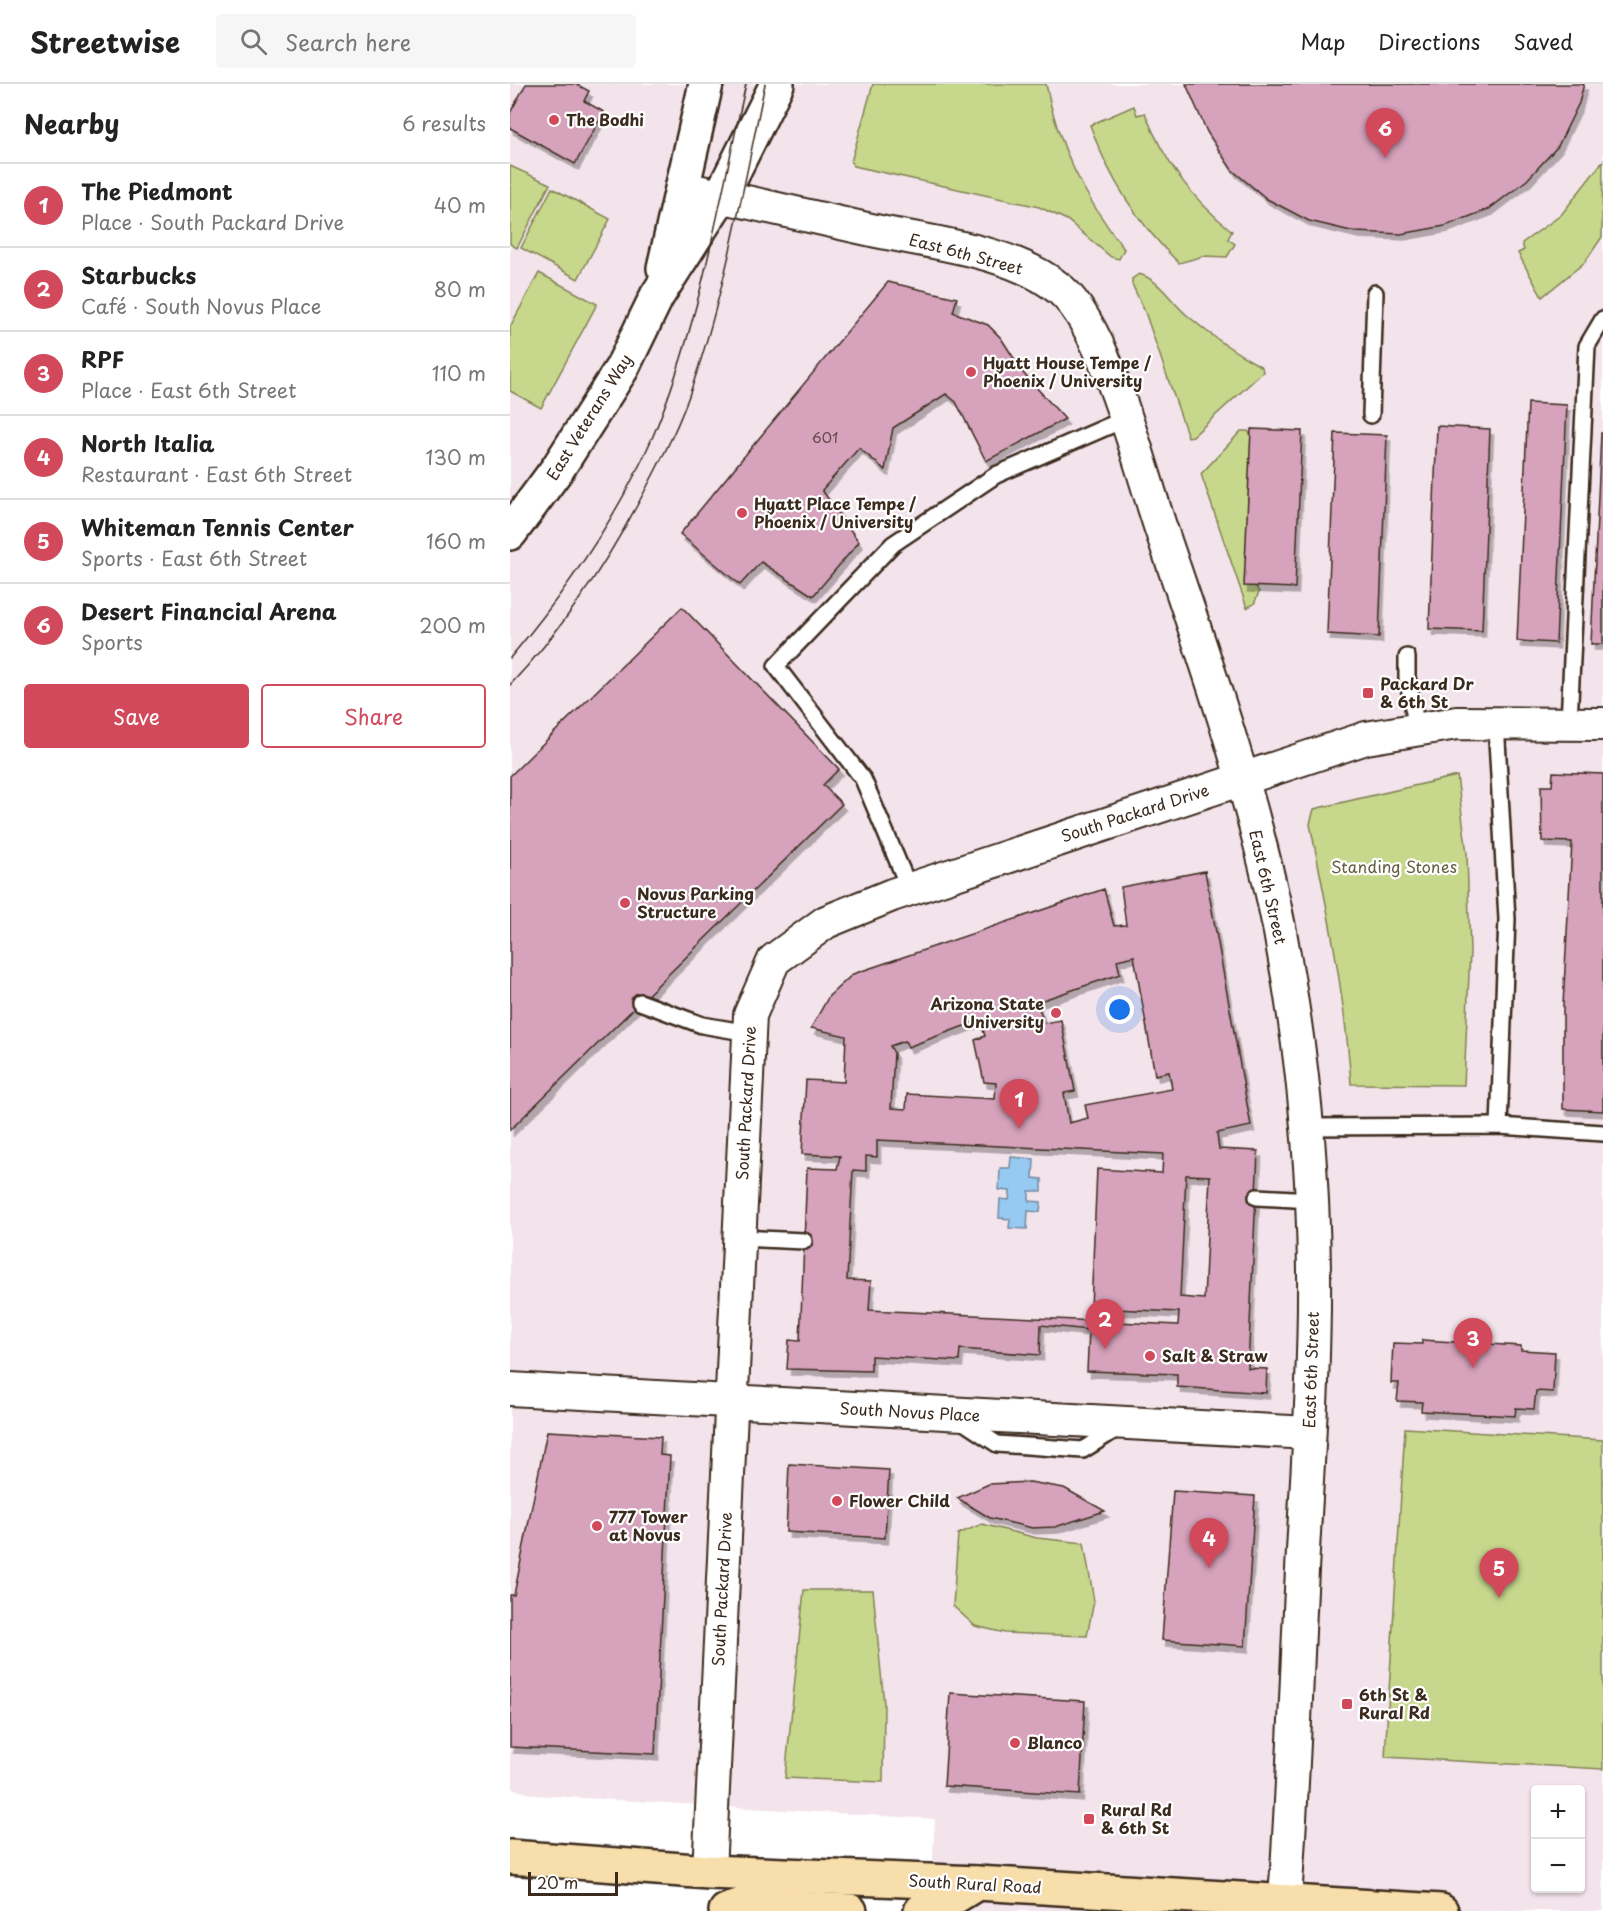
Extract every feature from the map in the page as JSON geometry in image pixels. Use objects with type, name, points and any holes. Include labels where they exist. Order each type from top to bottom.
[{"type":"main road","name":"South Rural Road","points":[[510,1857],[709,1872],[977,1883],[1284,1907],[1441,1911]]},
{"type":"main road","points":[[921,1911],[943,1904],[977,1883]]},
{"type":"main road","points":[[726,1911],[741,1905],[850,1911]]},
{"type":"street","name":"East Veterans Way","points":[[657,296],[684,188],[706,84]]},
{"type":"street","name":"East Veterans Way","points":[[510,533],[602,401],[622,368],[657,296],[721,196],[777,84]]},
{"type":"street","name":"East 6th Street","points":[[684,188],[973,252],[1035,272],[1067,296],[1084,319],[1102,356],[1125,419],[1221,707],[1241,777],[1280,932],[1302,1077],[1314,1274],[1309,1433],[1284,1907]]},
{"type":"street","name":"South Packard Drive","points":[[709,1872],[750,1015],[774,960],[826,922],[909,888],[1241,777],[1366,738],[1417,728],[1496,722],[1603,724]]},
{"type":"street","name":"South Novus Place","points":[[510,1389],[1309,1433]]},
{"type":"lane","points":[[1371,415],[1375,293]]},
{"type":"lane","points":[[1569,722],[1587,346],[1603,319]]},
{"type":"lane","points":[[909,888],[863,779],[776,666],[893,543],[996,475],[1125,419]]},
{"type":"lane","points":[[1407,657],[1407,677],[1417,728]]},
{"type":"lane","points":[[1496,722],[1507,919],[1499,1126]]},
{"type":"lane","points":[[640,1002],[702,1025],[749,1033]]},
{"type":"lane","points":[[1306,1127],[1499,1126],[1603,1132]]},
{"type":"lane","points":[[1257,1197],[1311,1200]]},
{"type":"lane","points":[[740,1238],[804,1241]]},
{"type":"shaded area","name":"Arizona State University","points":[[510,84],[1603,84],[1603,1911],[930,1911],[935,1819],[535,1795],[510,1788],[510,1747],[655,1754],[670,1457],[660,1455],[661,1437],[547,1431],[514,1595],[510,1595]],"holes":[[[888,282],[957,298],[953,312],[988,325],[1001,338],[1024,374],[1064,419],[986,460],[956,402],[946,394],[893,428],[885,469],[859,448],[822,490],[859,542],[813,596],[761,562],[739,584],[680,533]]]},
{"type":"green space","points":[[873,84],[1046,84],[1058,129],[1075,171],[1097,211],[1124,249],[1119,259],[1111,257],[1067,220],[1039,207],[854,166],[851,162]]},
{"type":"green space","points":[[1134,106],[1137,115],[1145,113],[1161,148],[1192,193],[1232,231],[1228,239],[1235,244],[1227,257],[1204,256],[1179,263],[1137,216],[1115,182],[1090,125]]},
{"type":"green space","points":[[1603,161],[1602,237],[1585,262],[1542,297],[1518,253],[1524,250],[1522,243],[1561,215]]},
{"type":"green space","points":[[510,166],[550,184],[517,248],[510,244]]},
{"type":"green space","points":[[552,188],[610,219],[578,279],[521,248]]},
{"type":"green space","points":[[539,273],[597,304],[541,408],[510,391],[510,327]]},
{"type":"green space","points":[[1139,274],[1159,286],[1182,311],[1206,330],[1233,350],[1262,367],[1263,372],[1193,436],[1188,437],[1145,312],[1132,284],[1132,279]]},
{"type":"green space","points":[[1241,431],[1248,431],[1258,446],[1251,578],[1259,592],[1254,604],[1247,608],[1201,474]]},
{"type":"green space","name":"Standing Stones","points":[[1457,776],[1467,854],[1470,951],[1464,1085],[1351,1084],[1340,986],[1310,824],[1314,809]]},
{"type":"green space","points":[[1405,1428],[1603,1440],[1603,1769],[1385,1757]]},
{"type":"green space","points":[[982,1524],[1037,1538],[1084,1543],[1094,1601],[1087,1636],[1005,1633],[975,1626],[953,1606],[958,1534]]},
{"type":"green space","points":[[804,1590],[873,1590],[884,1704],[883,1782],[785,1778]]},
{"type":"water","points":[[1011,1157],[1034,1159],[1033,1178],[1042,1179],[1042,1191],[1029,1191],[1029,1201],[1041,1202],[1040,1212],[1028,1211],[1027,1229],[1009,1228],[1010,1219],[999,1218],[1000,1199],[1009,1200],[1010,1191],[999,1190],[1000,1168],[1010,1168]]},
{"type":"building","name":"The Bodhi","points":[[526,84],[576,84],[589,91],[584,101],[604,112],[575,164],[510,128],[510,113]]},
{"type":"building","points":[[1186,84],[1584,84],[1579,103],[1558,146],[1527,180],[1489,209],[1445,226],[1401,234],[1355,232],[1309,221],[1267,199],[1232,170],[1207,132]]},
{"type":"building","points":[[888,282],[957,298],[953,312],[988,325],[1001,338],[1024,374],[1065,419],[986,461],[956,402],[946,394],[893,428],[885,470],[859,448],[822,490],[859,542],[813,596],[761,562],[740,585],[680,534]]},
{"type":"building","points":[[1528,403],[1567,405],[1556,643],[1517,641]]},
{"type":"building","points":[[1437,426],[1490,429],[1482,631],[1429,629]]},
{"type":"building","points":[[1251,429],[1302,431],[1295,588],[1244,586]]},
{"type":"building","points":[[1335,433],[1387,435],[1379,637],[1327,634]]},
{"type":"building","points":[[1601,433],[1603,433],[1603,644],[1591,644]]},
{"type":"building","name":"Novus Parking Structure","points":[[682,607],[839,769],[823,785],[842,804],[510,1130],[510,776]]},
{"type":"building","points":[[1553,772],[1603,774],[1603,1111],[1563,1109],[1563,1005],[1572,842],[1542,841],[1541,786],[1552,786]]},
{"type":"building","points":[[1205,871],[1251,1126],[1217,1133],[1219,1149],[1258,1151],[1248,1368],[1267,1369],[1266,1393],[1177,1387],[1177,1374],[1087,1371],[1089,1330],[1041,1325],[1040,1355],[960,1349],[959,1361],[871,1356],[871,1371],[787,1369],[789,1340],[800,1341],[807,1168],[837,1169],[840,1156],[802,1154],[806,1080],[844,1082],[846,1036],[811,1028],[829,996],[853,974],[1104,889],[1114,926],[1126,925],[1121,887]],"holes":[[[1134,956],[1155,1075],[1169,1072],[1172,1089],[1085,1105],[1088,1118],[1069,1123],[1064,1093],[1075,1091],[1061,1020],[1044,1023],[1037,1002],[1120,974],[1117,960]],[[980,1020],[985,1036],[975,1040],[984,1082],[996,1083],[995,1099],[907,1094],[906,1109],[891,1108],[894,1053],[890,1046],[905,1041],[908,1047]],[[877,1140],[1163,1154],[1162,1173],[1097,1169],[1091,1308],[1179,1312],[1178,1325],[869,1310],[871,1281],[847,1280],[853,1170],[866,1171],[866,1156],[877,1157]],[[1186,1175],[1210,1176],[1204,1299],[1180,1297]]]},
{"type":"building","points":[[1422,1340],[1521,1346],[1521,1350],[1555,1352],[1553,1392],[1536,1391],[1534,1409],[1516,1408],[1515,1416],[1421,1411],[1422,1402],[1397,1401],[1399,1383],[1391,1383],[1393,1343],[1422,1344]]},
{"type":"building","name":"777 Tower at Novus","points":[[547,1431],[661,1437],[660,1455],[670,1456],[655,1754],[510,1747],[510,1595],[514,1595]]},
{"type":"building","name":"Flower Child","points":[[789,1464],[889,1470],[885,1538],[786,1532]]},
{"type":"building","points":[[1030,1482],[1064,1488],[1105,1511],[1055,1527],[1032,1528],[990,1518],[957,1498],[989,1484]]},
{"type":"building","points":[[1173,1491],[1255,1496],[1245,1646],[1162,1640]]},
{"type":"building","name":"Blanco","points":[[950,1693],[1085,1701],[1080,1795],[944,1786]]},
{"type":"tram line","points":[[510,658],[571,580],[624,495],[653,436],[684,350],[696,307],[746,84]]},
{"type":"tram line","points":[[510,685],[548,642],[597,573],[640,500],[682,414],[705,347],[725,273],[765,84]]},
{"type":"place","name":"The Bodhi","points":[[554,120]]},
{"type":"place","name":"Desert Financial Arena","points":[[1385,158]]},
{"type":"place","name":"Hyatt House Tempe / Phoenix / University","points":[[971,372]]},
{"type":"place","name":"Hyatt Place Tempe / Phoenix / University","points":[[742,513]]},
{"type":"place","name":"Packard Dr & 6th St","points":[[1368,693]]},
{"type":"place","name":"Novus Parking Structure","points":[[625,903]]},
{"type":"place","name":"Arizona State University","points":[[1056,1013]]},
{"type":"place","name":"The Piedmont","points":[[1019,1129]]},
{"type":"place","name":"Starbucks","points":[[1105,1349]]},
{"type":"place","name":"Salt & Straw","points":[[1150,1356]]},
{"type":"place","name":"RPF","points":[[1473,1368]]},
{"type":"place","name":"Flower Child","points":[[837,1501]]},
{"type":"place","name":"777 Tower at Novus","points":[[597,1526]]},
{"type":"place","name":"North Italia","points":[[1209,1568]]},
{"type":"place","name":"Whiteman Tennis Center","points":[[1499,1598]]},
{"type":"place","name":"6th St & Rural Rd","points":[[1347,1704]]},
{"type":"place","name":"Blanco","points":[[1015,1743]]},
{"type":"place","name":"Rural Rd & 6th St","points":[[1089,1819]]}]
